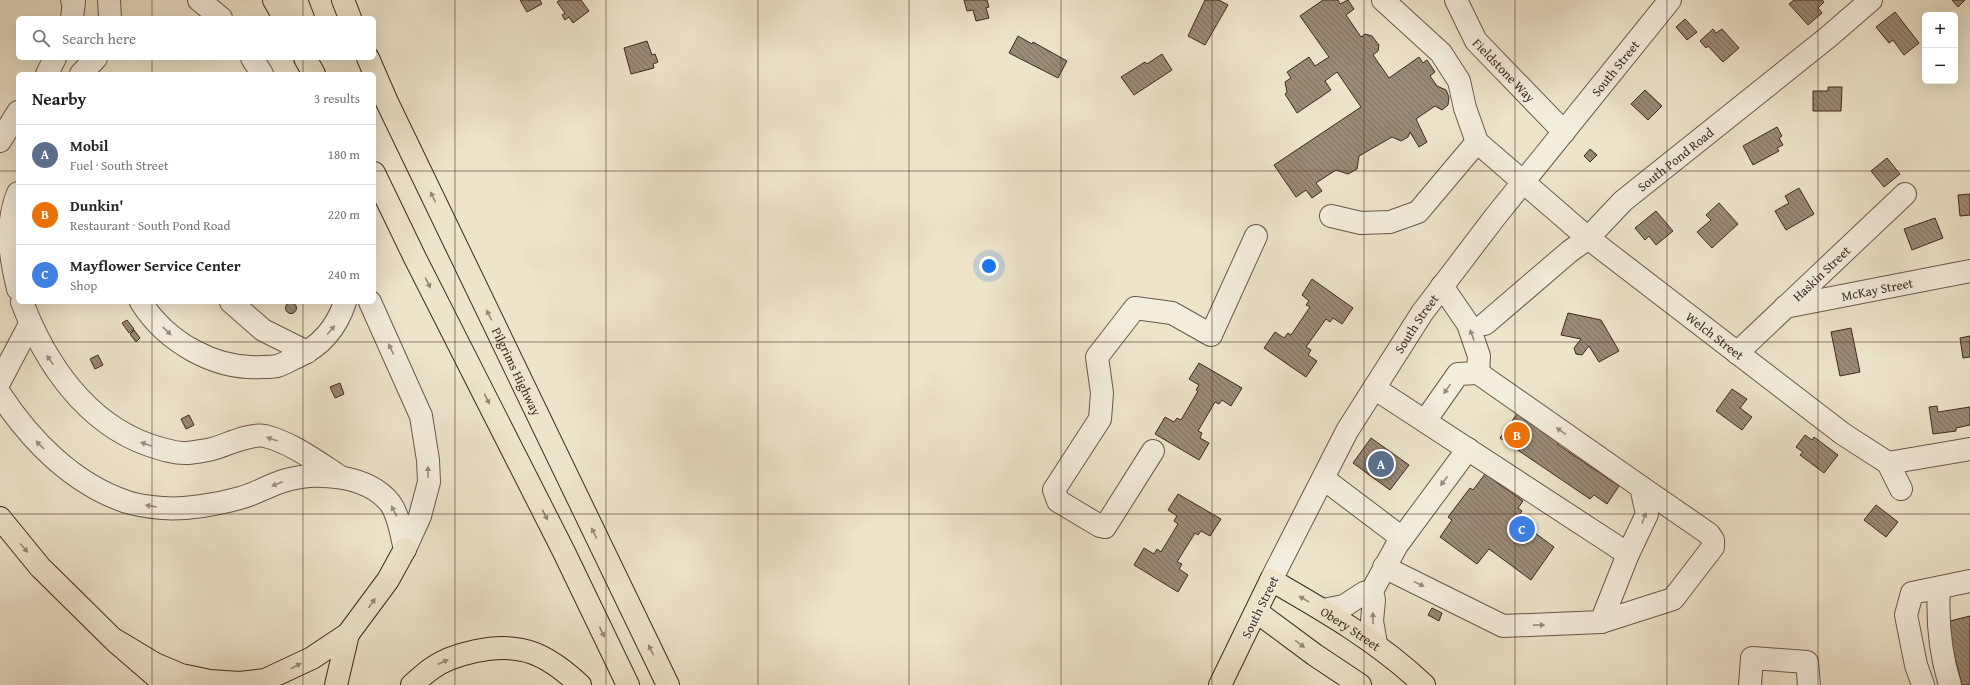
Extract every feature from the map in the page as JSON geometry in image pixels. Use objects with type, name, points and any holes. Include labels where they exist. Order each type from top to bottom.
[{"type":"main road","points":[[274,0],[283,16]]},
{"type":"main road","points":[[296,0],[303,16]]},
{"type":"main road","points":[[342,0],[349,16]]},
{"type":"main road","points":[[306,60],[313,72]]},
{"type":"main road","points":[[322,60],[327,72]]},
{"type":"main road","name":"Pilgrims Highway","points":[[369,60],[374,72]]},
{"type":"main road","name":"Pilgrims Highway","points":[[376,77],[668,685]]},
{"type":"main road","points":[[376,177],[415,258],[563,550],[628,685]]},
{"type":"main road","points":[[376,190],[415,258]]},
{"type":"main road","points":[[0,518],[40,567],[115,640],[166,685]]},
{"type":"main road","points":[[115,640],[155,664],[181,675],[210,681],[240,683],[265,680],[312,658],[348,634],[388,580],[405,549]]},
{"type":"main road","name":"Obery Street","points":[[1272,580],[1376,644],[1406,667],[1424,685]]},
{"type":"main road","name":"South Street","points":[[1220,685],[1272,580]]},
{"type":"main road","points":[[1257,612],[1315,655],[1360,685]]},
{"type":"main road","points":[[336,685],[348,634]]},
{"type":"main road","points":[[412,685],[431,668],[460,655],[492,648],[522,650],[546,660],[580,685]]},
{"type":"street","points":[[72,0],[74,2],[72,16]]},
{"type":"street","points":[[109,0],[110,16]]},
{"type":"street","points":[[198,0],[218,16]]},
{"type":"street","points":[[1331,216],[1361,223],[1390,222],[1418,212],[1477,142],[1465,108],[1459,81],[1441,53],[1383,0]]},
{"type":"street","name":"Fieldstone Way","points":[[1456,0],[1476,41],[1564,132]]},
{"type":"street","name":"South Street","points":[[1272,580],[1347,431],[1410,331],[1477,240],[1670,0]]},
{"type":"street","name":"South Pond Road","points":[[1484,324],[1569,252],[1588,238],[1623,201],[1827,38],[1871,0]]},
{"type":"street","points":[[48,72],[54,60]]},
{"type":"street","points":[[253,60],[261,72]]},
{"type":"street","points":[[0,141],[16,115]]},
{"type":"street","name":"Welch Street","points":[[1477,142],[1588,238],[1843,434],[1888,463],[1902,489]]},
{"type":"street","name":"Haskin Street","points":[[1737,353],[1905,194]]},
{"type":"street","points":[[16,199],[10,216],[9,242],[16,279]]},
{"type":"street","points":[[1153,451],[1105,526],[1100,526],[1058,501],[1054,495],[1054,490],[1100,419],[1102,393],[1097,357],[1135,308],[1172,313],[1211,336],[1256,236]]},
{"type":"street","name":"McKay Street","points":[[1785,307],[1970,271]]},
{"type":"street","points":[[1442,286],[1468,324],[1479,356],[1478,373]]},
{"type":"street","points":[[23,304],[30,324],[46,354],[81,400],[98,417],[111,426],[139,442],[162,450],[186,453],[212,449],[238,439],[263,436],[290,445],[342,478],[371,489],[390,503],[397,517],[405,549]]},
{"type":"street","points":[[142,304],[147,311],[170,334],[199,355],[244,368],[277,366],[307,352],[330,332],[339,320],[344,304]]},
{"type":"street","points":[[233,304],[263,330],[307,352]]},
{"type":"street","points":[[371,304],[422,416],[428,460],[428,482],[420,516],[405,549]]},
{"type":"street","points":[[0,380],[30,324]]},
{"type":"street","points":[[1384,567],[1503,626],[1600,622],[1673,599],[1713,547],[1713,540],[1709,534],[1478,373],[1458,374],[1425,421]]},
{"type":"street","points":[[1374,388],[1628,554]]},
{"type":"street","points":[[0,394],[13,415],[34,439],[57,461],[103,492],[128,503],[164,508],[203,506],[240,498],[282,482],[303,476],[322,475],[342,478]]},
{"type":"street","points":[[1376,644],[1372,621],[1374,600],[1372,591],[1399,541],[1468,449]]},
{"type":"street","points":[[1888,463],[1970,449]]},
{"type":"street","points":[[1324,479],[1399,541]]},
{"type":"street","points":[[1600,622],[1628,554],[1647,514],[1641,487]]},
{"type":"street","points":[[1923,685],[1916,665],[1906,615],[1912,593],[1970,582]]},
{"type":"street","points":[[1939,588],[1938,623],[1943,664],[1950,685]]},
{"type":"street","points":[[1323,610],[1344,606],[1356,600],[1364,593],[1372,591]]},
{"type":"street","points":[[1750,685],[1752,658],[1807,662],[1809,685]]},
{"type":"building","points":[[520,0],[540,0],[542,4],[527,12]]},
{"type":"building","points":[[560,0],[581,0],[589,11],[573,23],[569,17],[565,20],[562,15],[565,13],[557,2]]},
{"type":"building","points":[[964,0],[987,0],[989,7],[986,8],[989,18],[976,21],[973,10],[967,11]]},
{"type":"building","points":[[1205,0],[1219,0],[1228,5],[1205,45],[1188,36]]},
{"type":"building","points":[[1323,0],[1338,0],[1340,4],[1348,0],[1354,9],[1346,15],[1361,37],[1365,34],[1372,36],[1379,45],[1378,51],[1373,55],[1389,78],[1419,57],[1423,63],[1427,60],[1435,72],[1430,76],[1437,86],[1446,90],[1449,97],[1448,105],[1442,110],[1435,106],[1416,119],[1427,142],[1419,147],[1410,132],[1408,137],[1401,141],[1392,137],[1359,156],[1357,169],[1348,174],[1336,170],[1316,183],[1322,191],[1312,198],[1306,190],[1296,197],[1274,165],[1361,107],[1337,72],[1325,81],[1331,90],[1297,113],[1285,94],[1287,92],[1285,82],[1291,78],[1287,72],[1309,57],[1315,66],[1329,57],[1300,16]]},
{"type":"building","points":[[1794,0],[1822,0],[1824,2],[1818,8],[1822,13],[1808,25],[1789,4]]},
{"type":"building","points":[[1952,0],[1965,0],[1958,7]]},
{"type":"building","points":[[1895,12],[1919,43],[1904,55],[1893,40],[1889,43],[1876,27]]},
{"type":"building","points":[[1685,19],[1697,32],[1687,40],[1676,27]]},
{"type":"building","points":[[1713,29],[1716,33],[1722,29],[1739,48],[1723,62],[1708,46],[1706,48],[1700,41]]},
{"type":"building","points":[[1018,36],[1032,44],[1033,42],[1067,61],[1058,78],[1009,53]]},
{"type":"building","points":[[647,41],[652,55],[655,54],[658,62],[653,64],[654,68],[631,74],[624,48]]},
{"type":"building","points":[[1162,54],[1172,70],[1134,95],[1121,77],[1145,62],[1147,64]]},
{"type":"building","points":[[1828,87],[1842,87],[1841,111],[1813,111],[1813,91],[1828,91]]},
{"type":"building","points":[[1645,90],[1662,106],[1648,120],[1631,104]]},
{"type":"building","points":[[1777,127],[1782,136],[1779,138],[1783,145],[1777,148],[1779,151],[1753,165],[1743,146]]},
{"type":"building","points":[[1590,149],[1597,155],[1590,162],[1584,156]]},
{"type":"building","points":[[1887,158],[1900,174],[1884,187],[1871,171]]},
{"type":"building","points":[[1799,188],[1814,214],[1786,230],[1775,211],[1789,203],[1785,196]]},
{"type":"building","points":[[1970,194],[1970,215],[1960,216],[1958,195]]},
{"type":"building","points":[[1719,203],[1738,224],[1712,248],[1697,232],[1711,220],[1706,215]]},
{"type":"building","points":[[1656,211],[1673,231],[1656,245],[1649,236],[1645,240],[1635,228]]},
{"type":"building","points":[[1935,218],[1943,238],[1912,250],[1904,229]]},
{"type":"building","points":[[1312,279],[1353,308],[1342,324],[1333,318],[1330,322],[1326,319],[1306,347],[1311,350],[1308,355],[1317,361],[1306,377],[1264,348],[1275,332],[1284,338],[1288,333],[1291,335],[1310,307],[1306,305],[1309,301],[1302,295]]},
{"type":"building","points":[[287,304],[295,304],[297,308],[295,312],[291,314],[287,312],[285,308]]},
{"type":"building","points":[[1568,313],[1601,320],[1619,351],[1599,362],[1589,346],[1582,355],[1576,354],[1574,348],[1581,339],[1561,335]]},
{"type":"building","points":[[127,320],[134,329],[129,333],[122,323]]},
{"type":"building","points":[[1851,328],[1860,372],[1840,376],[1831,332]]},
{"type":"building","points":[[134,330],[140,338],[136,342],[130,334]]},
{"type":"building","points":[[1970,336],[1970,357],[1963,358],[1960,338]]},
{"type":"building","points":[[98,355],[103,365],[95,369],[90,359]]},
{"type":"building","points":[[1199,363],[1242,388],[1231,406],[1222,400],[1219,404],[1215,402],[1198,431],[1202,433],[1200,438],[1209,443],[1199,460],[1155,434],[1165,417],[1174,422],[1177,418],[1181,420],[1198,391],[1196,390],[1199,385],[1189,379]]},
{"type":"building","points":[[340,383],[344,394],[335,398],[330,387]]},
{"type":"building","points":[[1732,389],[1747,399],[1740,408],[1752,417],[1742,430],[1716,411]]},
{"type":"building","points":[[1937,406],[1938,412],[1970,407],[1970,425],[1956,428],[1956,431],[1933,434],[1929,407]]},
{"type":"building","points":[[1519,411],[1561,439],[1557,444],[1619,486],[1607,504],[1594,495],[1590,499],[1500,438]]},
{"type":"building","points":[[189,415],[194,425],[186,429],[181,419]]},
{"type":"building","points":[[1805,435],[1812,440],[1814,437],[1838,455],[1824,473],[1800,455],[1803,452],[1796,447]]},
{"type":"building","points":[[1371,438],[1409,465],[1390,490],[1353,463]]},
{"type":"building","points":[[1485,474],[1523,501],[1518,508],[1522,511],[1516,519],[1554,547],[1531,580],[1489,549],[1477,564],[1440,537],[1452,520],[1448,517],[1470,488],[1473,490]]},
{"type":"building","points":[[1178,494],[1221,519],[1210,536],[1201,531],[1198,535],[1195,533],[1177,562],[1182,564],[1179,569],[1188,575],[1178,592],[1134,565],[1144,548],[1154,554],[1157,549],[1161,552],[1178,524],[1174,521],[1177,516],[1168,510]]},
{"type":"building","points":[[1876,505],[1898,522],[1886,537],[1864,520]]},
{"type":"building","points":[[1432,608],[1442,613],[1439,621],[1428,615]]},
{"type":"building","points":[[1970,616],[1970,685],[1962,685],[1946,622]]},
{"type":"place","name":"Dunkin'","points":[[1517,435]]},
{"type":"place","name":"Mobil","points":[[1381,464]]},
{"type":"place","name":"Mayflower Service Center","points":[[1522,529]]}]
